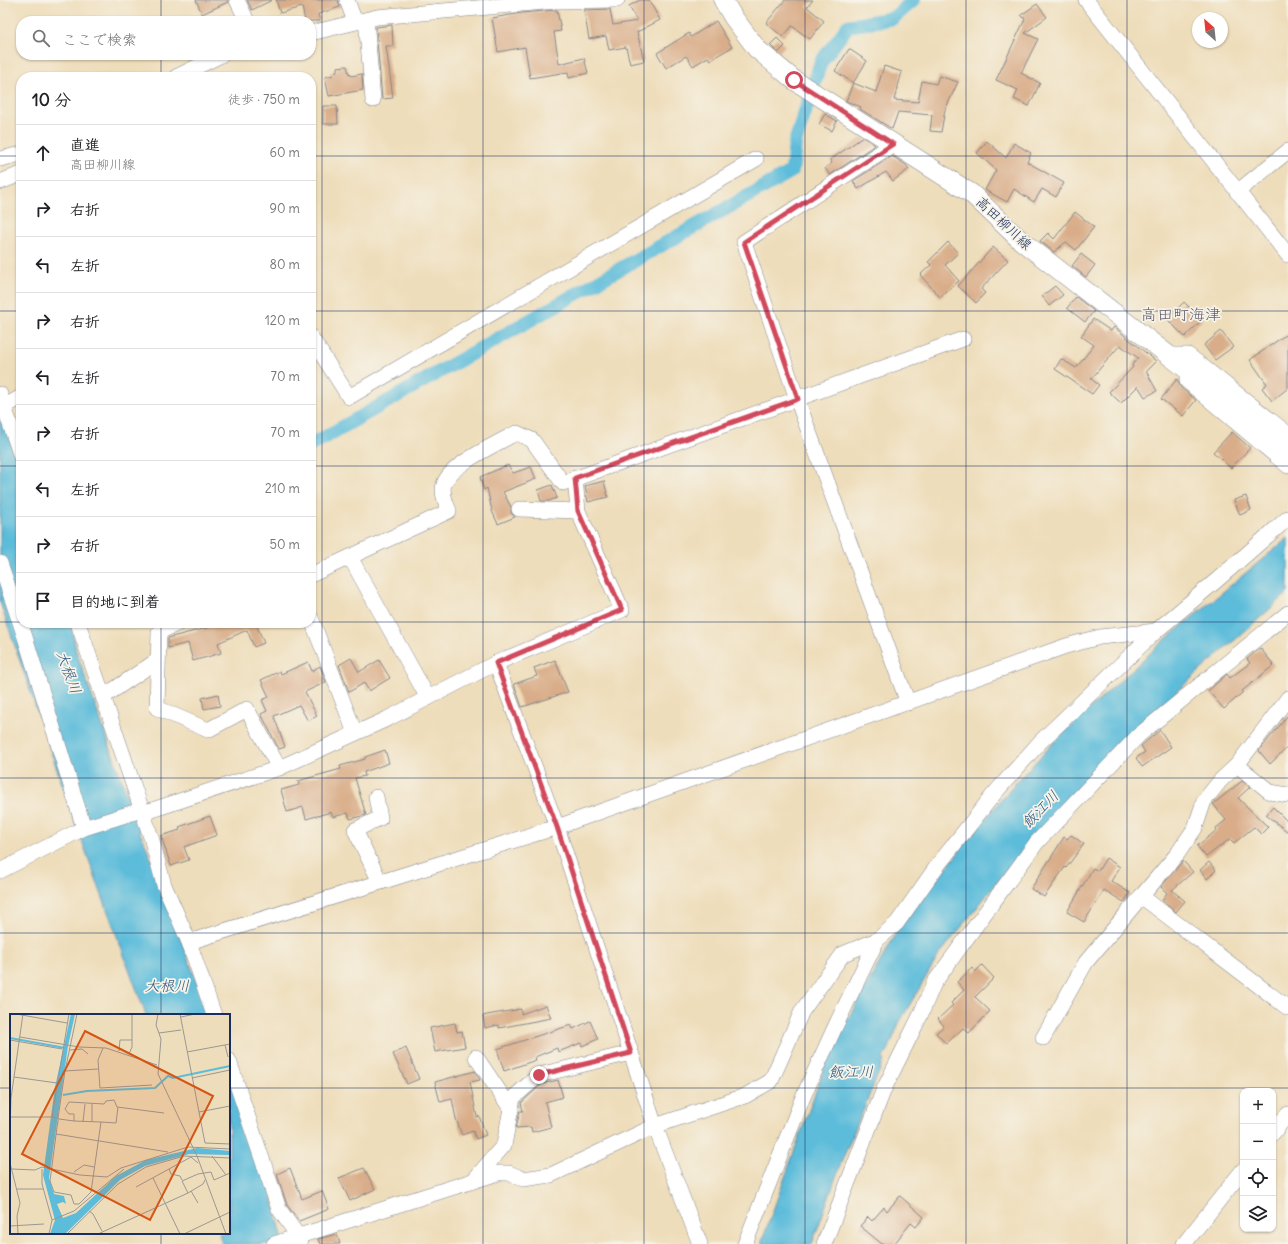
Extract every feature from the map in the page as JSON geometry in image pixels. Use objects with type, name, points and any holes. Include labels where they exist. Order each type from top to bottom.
[{"type":"main road","name":"高田柳川線","points":[[723,0],[733,18],[757,49],[794,80],[972,194],[1019,239],[1288,448]]},
{"type":"street","points":[[237,0],[245,16]]},
{"type":"street","points":[[346,0],[361,21],[373,100]]},
{"type":"street","points":[[316,32],[361,21],[445,6],[617,0]]},
{"type":"street","points":[[1086,0],[1288,255]]},
{"type":"street","points":[[186,72],[211,60]]},
{"type":"street","points":[[206,72],[215,60]]},
{"type":"street","points":[[893,144],[744,242],[798,399],[908,703]]},
{"type":"street","points":[[1237,192],[1288,151]]},
{"type":"street","points":[[0,159],[16,155]]},
{"type":"street","points":[[316,345],[349,397],[756,159]]},
{"type":"street","points":[[0,182],[16,176]]},
{"type":"street","points":[[316,574],[448,511],[443,494],[444,484],[449,475],[458,467],[510,436],[517,434],[532,440],[562,483],[963,339]]},
{"type":"street","points":[[1288,434],[1188,355],[1168,355],[1176,371],[1288,466]]},
{"type":"street","points":[[16,398],[2,401],[16,442]]},
{"type":"street","points":[[0,871],[84,828],[141,810],[149,811],[279,768],[356,733],[496,663],[622,610],[578,511],[575,478]]},
{"type":"street","points":[[519,509],[578,511]]},
{"type":"street","points":[[274,1244],[297,1239],[498,1173],[509,1173],[523,1179],[551,1175],[655,1126],[745,1096],[771,1081],[802,1011],[843,954],[878,940],[897,923],[937,866],[994,794],[1040,742],[1156,631],[1218,580],[1288,518]]},
{"type":"street","points":[[350,557],[428,698]]},
{"type":"street","points":[[0,563],[16,610]]},
{"type":"street","points":[[824,1244],[884,1089],[920,1016],[934,983],[1037,842],[1139,735],[1288,613]]},
{"type":"street","points":[[22,628],[84,828]]},
{"type":"street","points":[[80,628],[151,837],[164,885],[189,942],[214,1014]]},
{"type":"street","points":[[168,628],[159,632],[157,708],[208,730],[247,709],[279,768]]},
{"type":"street","points":[[315,628],[356,733]]},
{"type":"street","points":[[189,942],[557,827],[1066,646],[1100,637],[1156,631]]},
{"type":"street","points":[[103,698],[158,660]]},
{"type":"street","points":[[496,663],[557,827],[655,1126],[700,1244]]},
{"type":"street","points":[[1043,1038],[1086,962],[1178,853],[1195,828],[1204,801],[1220,781],[1237,765],[1288,698]]},
{"type":"street","points":[[1237,765],[1270,792],[1288,795]]},
{"type":"street","points":[[376,797],[380,818],[355,830],[380,882]]},
{"type":"street","points":[[1142,896],[1288,1008]]},
{"type":"street","points":[[745,1244],[803,1097],[835,1027],[878,940]]},
{"type":"street","points":[[473,1181],[504,1145],[513,1098],[539,1075],[631,1053]]},
{"type":"street","points":[[476,1057],[511,1109]]},
{"type":"street","points":[[230,1065],[279,1209],[297,1239]]},
{"type":"street","points":[[1276,1129],[1288,1114]]},
{"type":"street","points":[[1184,1244],[1240,1174]]},
{"type":"water","name":"大根川","points":[[0,410],[16,456],[16,628],[72,628],[76,651],[138,826],[142,829],[139,831],[145,843],[209,1014],[146,1014],[75,822],[0,602]]},
{"type":"water","name":"飯江川","points":[[1288,538],[1288,593],[1132,731],[1095,768],[1030,841],[939,955],[899,1023],[887,1053],[883,1057],[884,1060],[841,1163],[812,1244],[761,1244],[828,1057],[899,928],[1011,788],[1058,738],[1161,643]]},
{"type":"water","points":[[230,1072],[266,1172],[284,1244],[222,1244],[219,1234],[230,1234]]},
{"type":"building","points":[[196,0],[228,0],[228,2],[202,14]]},
{"type":"building","points":[[247,0],[272,0],[252,10]]},
{"type":"building","points":[[276,0],[338,0],[340,7],[318,14],[320,21],[316,21],[316,16],[304,16],[302,7],[280,13]]},
{"type":"building","points":[[640,0],[649,0],[660,20],[637,32],[644,61],[630,64],[626,47],[609,50],[606,36],[589,39],[584,10],[610,9],[613,25],[637,21],[629,6]]},
{"type":"building","points":[[785,0],[813,0],[807,7],[824,21],[810,39],[792,26],[783,37],[766,23]]},
{"type":"building","points":[[1037,4],[1047,17],[1025,33],[1038,39],[1021,73],[1040,83],[1029,106],[1014,99],[1018,90],[996,80],[1025,19],[1021,15]]},
{"type":"building","points":[[557,10],[561,31],[554,32],[559,64],[584,58],[588,73],[569,78],[568,72],[530,78],[525,47],[498,52],[492,18],[522,13]]},
{"type":"building","points":[[716,21],[732,47],[710,60],[708,57],[693,66],[686,56],[666,68],[657,53],[689,33],[691,37]]},
{"type":"building","points":[[392,25],[393,46],[386,46],[393,98],[382,99],[376,27]]},
{"type":"building","points":[[777,38],[785,46],[778,53],[770,45]]},
{"type":"building","points":[[849,49],[867,61],[853,83],[835,71]]},
{"type":"building","points":[[347,66],[351,76],[362,74],[363,90],[329,96],[325,77],[333,75],[332,72],[337,71],[337,67]]},
{"type":"building","points":[[884,66],[902,72],[894,100],[918,102],[922,81],[936,84],[939,76],[958,82],[945,110],[941,132],[930,131],[932,115],[898,112],[892,129],[860,109],[861,107],[846,101],[853,83],[876,92]]},
{"type":"building","points":[[323,106],[337,106],[338,124],[323,124]]},
{"type":"building","points":[[825,114],[837,121],[832,131],[819,124]]},
{"type":"building","points":[[863,137],[875,145],[830,175],[825,168],[832,163],[830,160]]},
{"type":"building","points":[[987,141],[1006,158],[1014,143],[1031,153],[1027,162],[1064,183],[1056,197],[1042,189],[1034,202],[1014,189],[1007,202],[985,190],[996,170],[977,153]]},
{"type":"building","points":[[892,156],[906,165],[909,169],[893,181],[886,172],[858,189],[853,181]]},
{"type":"building","points":[[1075,212],[1094,227],[1076,250],[1066,242],[1054,252],[1040,241],[1048,233],[1054,239]]},
{"type":"building","points":[[948,242],[958,253],[945,265],[959,281],[940,297],[920,275],[931,265],[928,262]]},
{"type":"building","points":[[993,247],[1008,260],[981,289],[985,293],[976,303],[958,286]]},
{"type":"building","points":[[1081,254],[1095,265],[1086,277],[1072,266]]},
{"type":"building","points":[[1055,286],[1063,295],[1049,306],[1042,296]]},
{"type":"building","points":[[1076,297],[1094,311],[1085,322],[1067,308]]},
{"type":"building","points":[[1184,302],[1202,320],[1185,337],[1167,319]]},
{"type":"building","points":[[1093,319],[1111,331],[1114,327],[1156,361],[1146,371],[1157,391],[1145,397],[1138,386],[1121,403],[1109,392],[1133,367],[1132,365],[1138,358],[1120,345],[1091,379],[1099,385],[1092,394],[1055,369],[1061,359],[1076,368],[1094,345],[1081,336]]},
{"type":"building","points":[[1221,331],[1233,347],[1215,360],[1204,345]]},
{"type":"building","points":[[1288,333],[1288,388],[1272,401],[1262,388],[1267,384],[1250,360]]},
{"type":"building","points":[[1177,379],[1181,388],[1196,400],[1183,416],[1161,399]]},
{"type":"building","points":[[1232,432],[1250,448],[1231,468],[1213,452]]},
{"type":"building","points":[[508,465],[513,473],[531,467],[536,479],[503,492],[511,507],[511,513],[515,517],[498,524],[492,511],[487,488],[484,490],[480,477]]},
{"type":"building","points":[[604,481],[608,497],[588,502],[585,486]]},
{"type":"building","points":[[552,485],[557,498],[549,501],[541,501],[538,490]]},
{"type":"building","points":[[1246,496],[1251,510],[1240,515],[1234,500]]},
{"type":"building","points":[[206,628],[258,628],[264,643],[254,647],[247,630],[218,643],[221,653],[193,661],[188,643],[168,648],[168,638]]},
{"type":"building","points":[[1260,648],[1274,665],[1242,691],[1243,692],[1224,709],[1208,691],[1227,674],[1230,678],[1250,663],[1247,659]]},
{"type":"building","points":[[351,658],[359,672],[379,660],[390,678],[369,691],[364,683],[349,692],[339,665]]},
{"type":"building","points":[[555,660],[568,692],[522,707],[514,684],[537,676],[534,668]]},
{"type":"building","points":[[308,662],[312,671],[320,666],[326,682],[305,692],[317,716],[308,721],[299,705],[274,716],[285,747],[279,749],[261,714],[267,711],[262,700],[269,697],[261,680],[280,671],[281,674]]},
{"type":"building","points":[[218,694],[220,706],[204,709],[202,698]]},
{"type":"building","points":[[1288,715],[1288,747],[1270,764],[1259,751]]},
{"type":"building","points":[[1160,730],[1171,747],[1142,767],[1136,758],[1145,752],[1141,746]]},
{"type":"building","points":[[385,750],[389,763],[364,772],[365,776],[355,778],[366,815],[350,819],[348,813],[333,817],[331,812],[306,819],[303,807],[287,812],[281,790],[299,785],[298,781],[341,769],[340,766],[365,759],[365,757]]},
{"type":"building","points":[[1242,781],[1250,787],[1238,798],[1268,827],[1261,834],[1254,827],[1234,843],[1230,839],[1206,857],[1197,846],[1217,830],[1216,828],[1226,820],[1213,804]]},
{"type":"building","points":[[1273,807],[1288,822],[1288,832],[1266,815]]},
{"type":"building","points":[[210,816],[217,835],[184,847],[189,860],[171,866],[161,836],[180,830],[179,827]]},
{"type":"building","points":[[1071,835],[1084,844],[1066,868],[1065,867],[1044,897],[1031,889],[1064,837],[1067,839]]},
{"type":"building","points":[[1106,858],[1120,867],[1111,881],[1130,893],[1124,902],[1104,890],[1084,922],[1067,912],[1093,868],[1098,871]]},
{"type":"building","points":[[1183,861],[1193,872],[1172,890],[1185,901],[1176,912],[1162,900],[1167,893],[1161,887]]},
{"type":"building","points":[[1209,862],[1216,870],[1207,879],[1200,870]]},
{"type":"building","points":[[982,965],[994,978],[975,997],[990,1011],[969,1033],[963,1028],[946,1044],[936,1033],[944,1026],[938,1019],[953,1005],[951,1003],[964,990],[957,982],[972,968],[975,972]]},
{"type":"building","points":[[546,1005],[551,1018],[499,1028],[499,1025],[485,1028],[483,1016],[521,1009],[521,1014]]},
{"type":"building","points":[[590,1021],[598,1039],[582,1046],[581,1043],[558,1052],[557,1048],[535,1057],[536,1060],[504,1071],[497,1049],[571,1025],[573,1029]]},
{"type":"building","points":[[455,1023],[457,1032],[462,1031],[465,1047],[435,1052],[430,1028]]},
{"type":"building","points":[[406,1048],[419,1079],[407,1084],[393,1054]]},
{"type":"building","points":[[475,1071],[480,1080],[470,1082],[477,1117],[479,1116],[486,1135],[476,1139],[473,1131],[462,1135],[456,1119],[452,1099],[440,1102],[435,1082]]},
{"type":"building","points":[[558,1080],[563,1097],[545,1102],[551,1127],[532,1132],[531,1127],[516,1128],[520,1111],[523,1111],[521,1103],[542,1084]]},
{"type":"building","points":[[290,1168],[302,1199],[322,1191],[329,1209],[299,1221],[287,1205],[277,1174]]},
{"type":"building","points":[[364,1168],[375,1189],[350,1201],[339,1178]]},
{"type":"building","points":[[900,1196],[924,1217],[916,1227],[911,1223],[894,1244],[882,1244],[860,1226],[868,1217],[872,1221],[884,1207],[887,1211]]},
{"type":"building","points":[[337,1234],[340,1244],[320,1244],[318,1239]]},
{"type":"waterway","points":[[316,442],[792,171],[795,143],[821,62],[848,26],[893,18],[914,0]]},
{"type":"district","name":"高田町海津","points":[[1181,314]]},
{"type":"route","points":[[539,1075],[631,1053],[557,827],[496,663],[622,610],[578,511],[575,478],[798,399],[744,242],[893,144],[794,80]]}]
